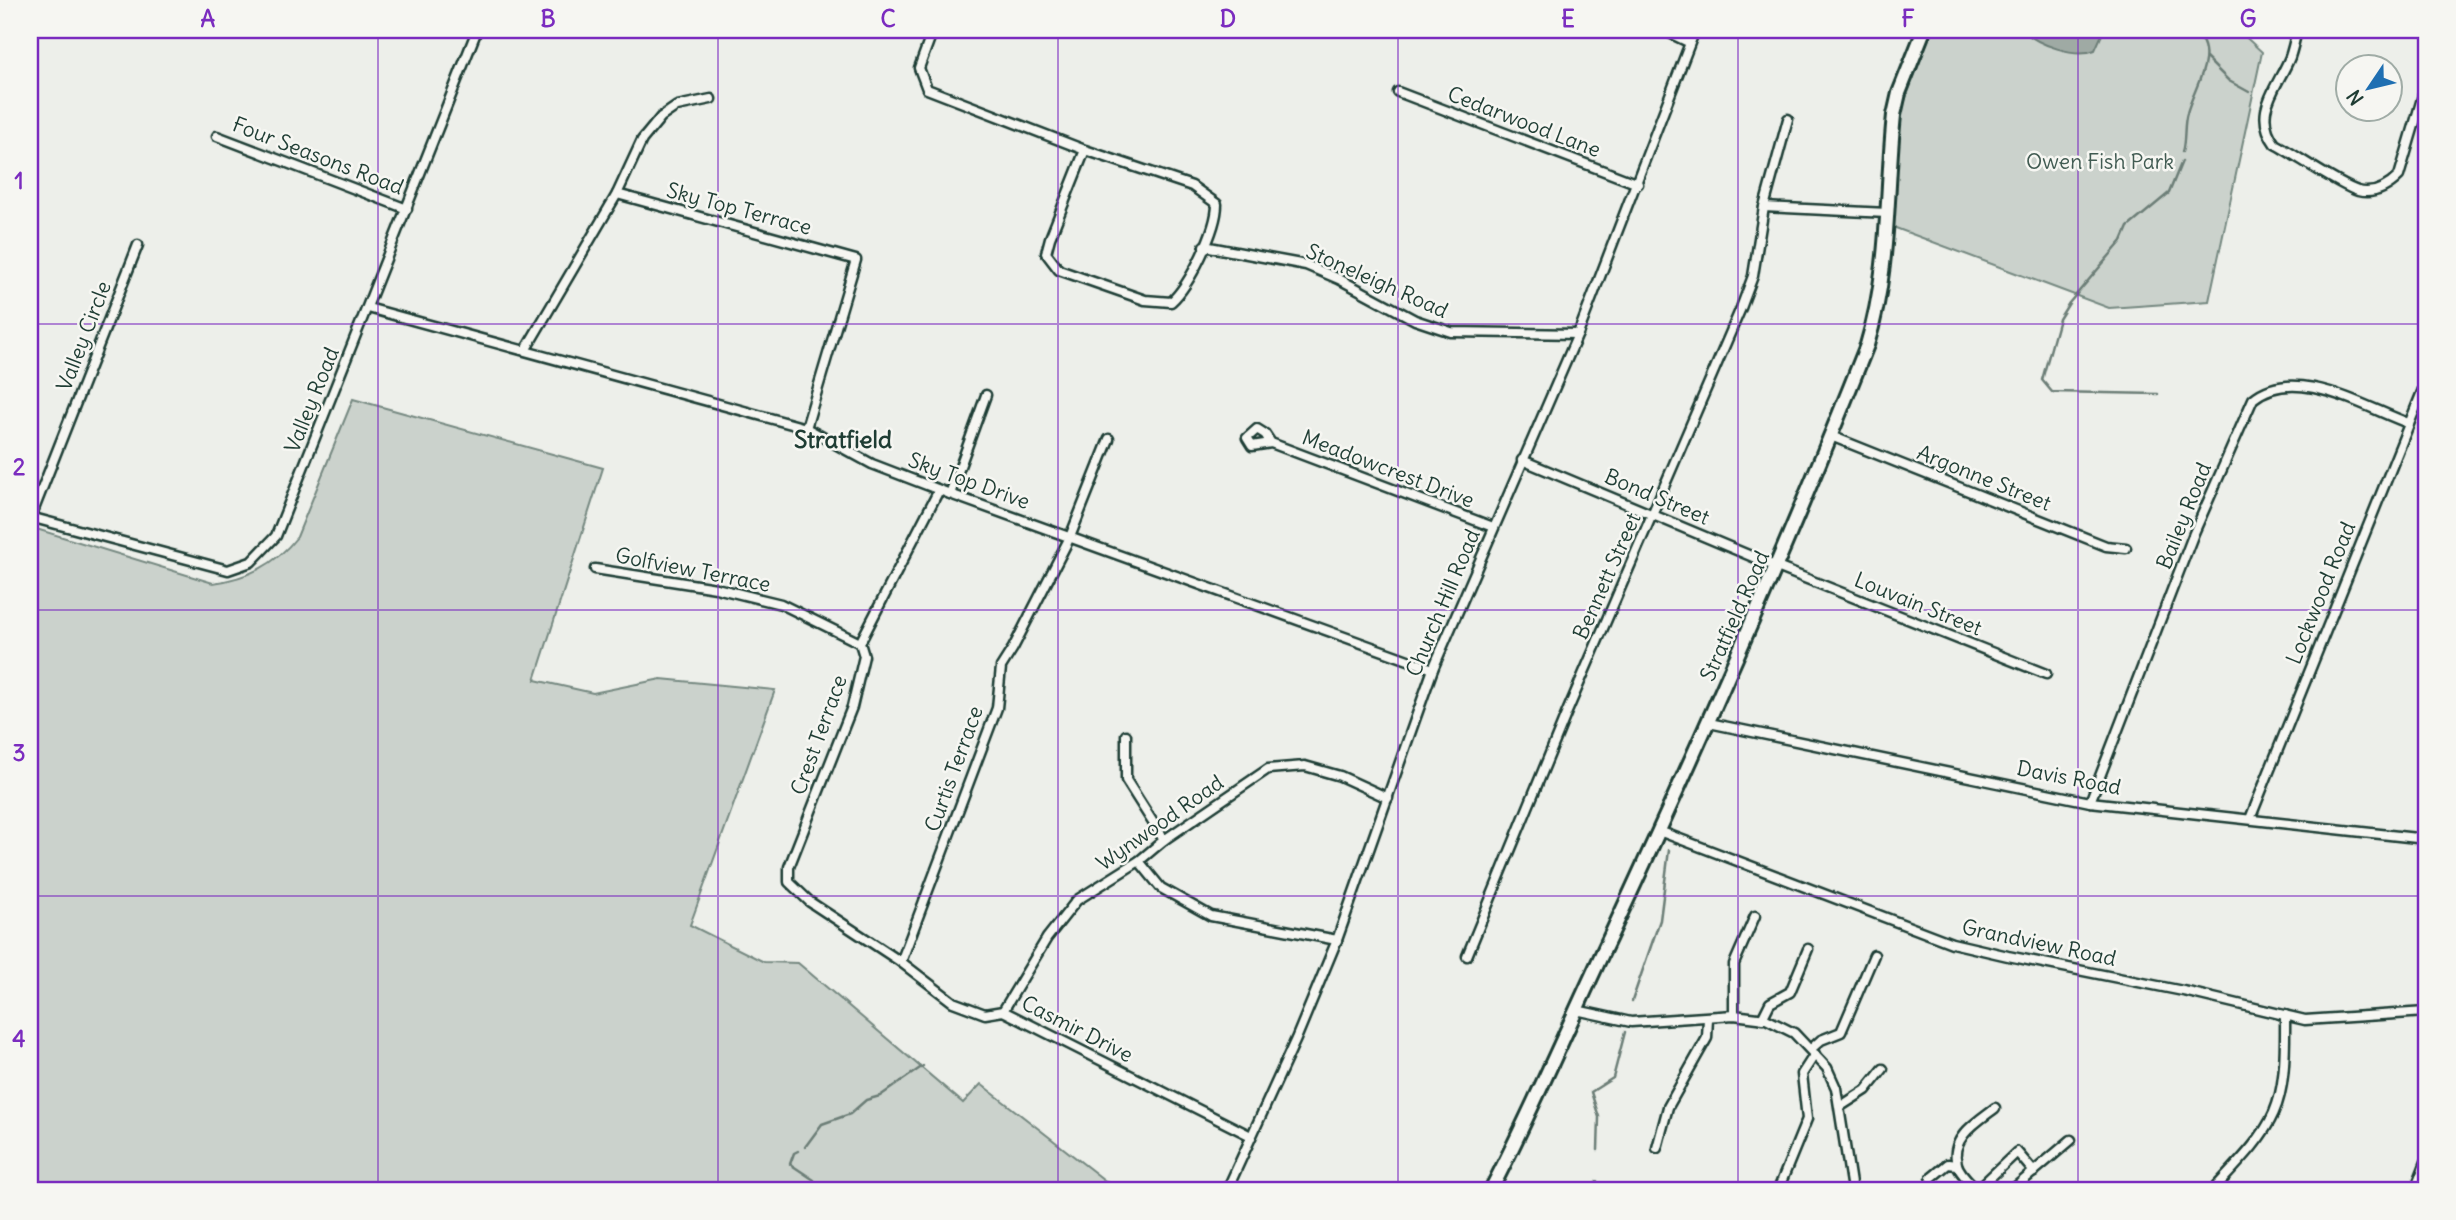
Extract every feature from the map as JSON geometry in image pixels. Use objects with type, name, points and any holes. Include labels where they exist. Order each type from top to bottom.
[{"type":"main road","name":"Stratfield Road","points":[[1491,1190],[1526,1123],[1709,723],[1831,436],[1878,307],[1894,115],[1899,93],[1924,30]]},
{"type":"street","name":"Valley Road","points":[[30,517],[207,567],[228,570],[251,562],[276,536],[477,30]]},
{"type":"street","points":[[933,30],[919,68],[927,89],[1085,150],[1192,186],[1217,204],[1217,217],[1204,246],[1180,293],[1171,302],[1145,300],[1059,270],[1046,253],[1085,150]]},
{"type":"street","points":[[1663,30],[1688,43]]},
{"type":"street","name":"Church Hill Road","points":[[1227,1190],[1297,1040],[1337,940],[1433,669],[1578,334],[1638,184],[1695,30]]},
{"type":"street","points":[[2297,30],[2290,58],[2265,109],[2263,122],[2267,133],[2275,144],[2358,191],[2390,186],[2399,176],[2426,85]]},
{"type":"street","name":"Cedarwood Lane","points":[[1398,92],[1638,184]]},
{"type":"street","points":[[526,349],[617,194],[642,140],[661,117],[677,106],[711,99]]},
{"type":"street","name":"Bennett Street","points":[[1467,956],[1567,712],[1753,276],[1764,207],[1788,119]]},
{"type":"street","name":"Four Seasons Road","points":[[217,136],[407,209]]},
{"type":"street","name":"Sky Top Terrace","points":[[617,194],[856,260],[806,428]]},
{"type":"street","points":[[1764,207],[1887,213]]},
{"type":"street","name":"Valley Circle","points":[[30,517],[138,245]]},
{"type":"street","name":"Stoneleigh Road","points":[[1204,246],[1306,265],[1339,279],[1415,320],[1451,332],[1578,334]]},
{"type":"street","name":"Sky Top Drive","points":[[368,307],[806,428],[872,464],[939,490],[1433,669]]},
{"type":"street","name":"Lockwood Road","points":[[2250,819],[2426,382]]},
{"type":"street","name":"Bailey Road","points":[[2090,802],[2194,533],[2253,399],[2268,388],[2295,384],[2317,389],[2408,423]]},
{"type":"street","points":[[950,494],[986,395]]},
{"type":"street","name":"Argonne Street","points":[[1831,436],[2106,546],[2126,548]]},
{"type":"street","name":"Curtis Terrace","points":[[901,962],[997,708],[1001,667],[1013,649],[1070,537],[1109,439]]},
{"type":"street","name":"Meadowcrest Drive","points":[[1271,443],[1493,527]]},
{"type":"street","name":"Bond Street","points":[[1522,460],[1777,568]]},
{"type":"street","name":"Crest Terrace","points":[[789,882],[789,867],[852,707],[864,656],[860,643],[939,490]]},
{"type":"street","name":"Louvain Street","points":[[1777,568],[2046,674]]},
{"type":"street","name":"Golfview Terrace","points":[[595,569],[716,588],[781,604],[860,643]]},
{"type":"street","name":"Davis Road","points":[[1709,723],[2090,802],[2426,839]]},
{"type":"street","points":[[1126,735],[1126,780],[1164,840]]},
{"type":"street","name":"Wynwood Road","points":[[1003,1011],[1046,938],[1077,900],[1139,861],[1164,840],[1268,769],[1305,766],[1340,776],[1388,798]]},
{"type":"street","name":"Grandview Road","points":[[1659,831],[1952,943],[2286,1015],[2325,1020],[2426,1012]]},
{"type":"street","points":[[1139,861],[1161,888],[1210,916],[1337,940]]},
{"type":"street","name":"Casmir Drive","points":[[789,882],[810,902],[901,962],[953,1002],[985,1014],[1003,1011],[1251,1136]]},
{"type":"street","points":[[1734,1015],[1734,964],[1755,915]]},
{"type":"street","points":[[1762,1019],[1770,1003],[1790,992],[1808,949]]},
{"type":"street","points":[[1779,1190],[1805,1129],[1808,1107],[1802,1074],[1821,1040],[1841,1032],[1874,955]]},
{"type":"street","points":[[1576,1010],[1631,1022],[1734,1015],[1762,1019],[1794,1033],[1827,1068],[1841,1106],[1852,1190]]},
{"type":"street","points":[[2213,1190],[2259,1142],[2272,1123],[2281,1098],[2286,1071],[2286,1015]]},
{"type":"street","points":[[1657,1148],[1668,1107],[1707,1038],[1708,1018]]},
{"type":"street","points":[[1841,1106],[1866,1090],[1883,1069]]},
{"type":"street","points":[[1995,1108],[1962,1135],[1956,1147],[1957,1165],[1977,1190],[2017,1153],[2034,1171]]},
{"type":"street","points":[[2012,1190],[2071,1140]]},
{"type":"street","points":[[2415,1190],[2426,1162]]},
{"type":"street","points":[[1931,1178],[1948,1164],[1957,1165]]},
{"type":"green space","name":"Owen Fish Park","points":[[1932,30],[2238,30],[2262,52],[2209,301],[2109,308],[1893,227],[1901,111]]},
{"type":"green space","points":[[353,399],[603,468],[535,680],[593,693],[661,679],[775,690],[690,925],[764,962],[798,963],[963,1103],[981,1084],[1117,1190],[30,1190],[30,527],[213,583],[249,574],[270,563],[297,537]]},
{"type":"shaded area","points":[[2023,30],[2104,30],[2095,50],[2078,52],[2057,49],[2037,41]]},
{"type":"waterway","points":[[2182,152],[2187,113],[2205,59],[2201,39],[2193,30]]},
{"type":"waterway","points":[[2206,58],[2229,81],[2249,92]]},
{"type":"waterway","points":[[2158,394],[2052,392],[2042,380],[2059,319],[2069,303],[2122,241],[2128,227],[2169,193],[2182,161]]},
{"type":"waterway","points":[[1632,1001],[1660,920],[1669,850]]},
{"type":"waterway","points":[[1598,1150],[1599,1117],[1591,1092],[1613,1078],[1625,1032]]},
{"type":"waterway","points":[[805,1147],[822,1124],[850,1114],[866,1100],[880,1096],[923,1066]]},
{"type":"waterway","points":[[798,1151],[794,1153],[790,1164],[814,1180],[816,1190]]},
{"type":"waterway","points":[[1591,1190],[1597,1181]]},
{"type":"district","name":"Stratfield","points":[[843,440]]}]
